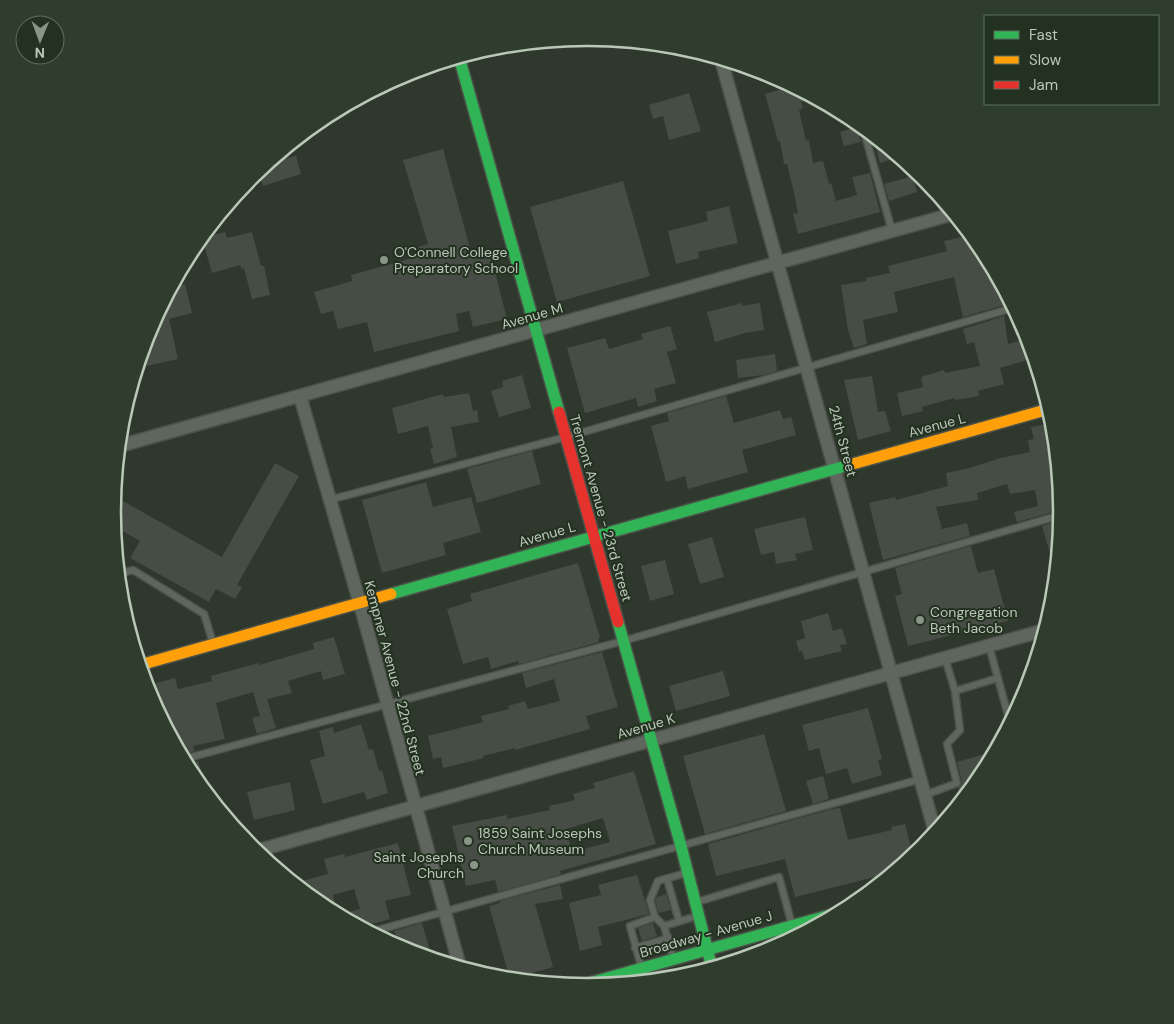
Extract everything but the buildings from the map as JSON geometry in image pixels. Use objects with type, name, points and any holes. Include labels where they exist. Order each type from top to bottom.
[{"type":"street","name":"Tremont Avenue - 23rd Street","points":[[461,64],[681,846],[710,961]]},
{"type":"street","name":"24th Street","points":[[723,67],[933,824]]},
{"type":"street","name":"Avenue M","points":[[126,444],[946,216]]},
{"type":"street","name":"Kempner Avenue - 22nd Street","points":[[300,396],[360,604],[386,705],[458,960]]},
{"type":"street","name":"Avenue L","points":[[146,663],[1042,411]]},
{"type":"street","name":"Avenue K","points":[[266,848],[1037,632]]},
{"type":"street","name":"Broadway - Avenue J","points":[[610,977],[809,921]]},
{"type":"lane","points":[[867,139],[892,231]]},
{"type":"lane","points":[[329,500],[566,437],[1007,310]]},
{"type":"lane","points":[[191,757],[623,641],[1053,517]]},
{"type":"lane","points":[[125,572],[133,570],[204,614],[213,644]]},
{"type":"lane","points":[[989,646],[1007,712]]},
{"type":"lane","points":[[925,795],[957,783],[947,744],[960,730],[955,691],[945,658]]},
{"type":"lane","points":[[955,691],[998,678]]},
{"type":"lane","points":[[380,930],[920,779]]},
{"type":"lane","points":[[674,960],[669,938],[664,926],[655,917],[650,900],[658,882],[688,873]]},
{"type":"lane","points":[[695,903],[779,876],[792,926]]},
{"type":"lane","points":[[667,879],[679,921]]},
{"type":"lane","points":[[664,926],[698,916]]},
{"type":"lane","points":[[642,968],[630,926],[655,917]]},
{"type":"lane","points":[[635,948],[669,938]]},
{"type":"traffic: fast","points":[[461,64],[559,412]]},
{"type":"traffic: fast","points":[[391,594],[849,465]]},
{"type":"traffic: fast","points":[[618,622],[681,846],[710,961]]},
{"type":"traffic: fast","points":[[610,977],[809,921]]},
{"type":"traffic: slow","points":[[849,465],[1042,411]]},
{"type":"traffic: slow","points":[[146,663],[391,594]]},
{"type":"traffic: jam","points":[[559,412],[618,622]]},
{"type":"place","name":"O'Connell College Preparatory School","points":[[384,260]]},
{"type":"place","name":"Congregation Beth Jacob","points":[[920,620]]},
{"type":"place","name":"1859 Saint Josephs Church Museum","points":[[468,841]]},
{"type":"place","name":"Saint Josephs Church","points":[[474,865]]}]
